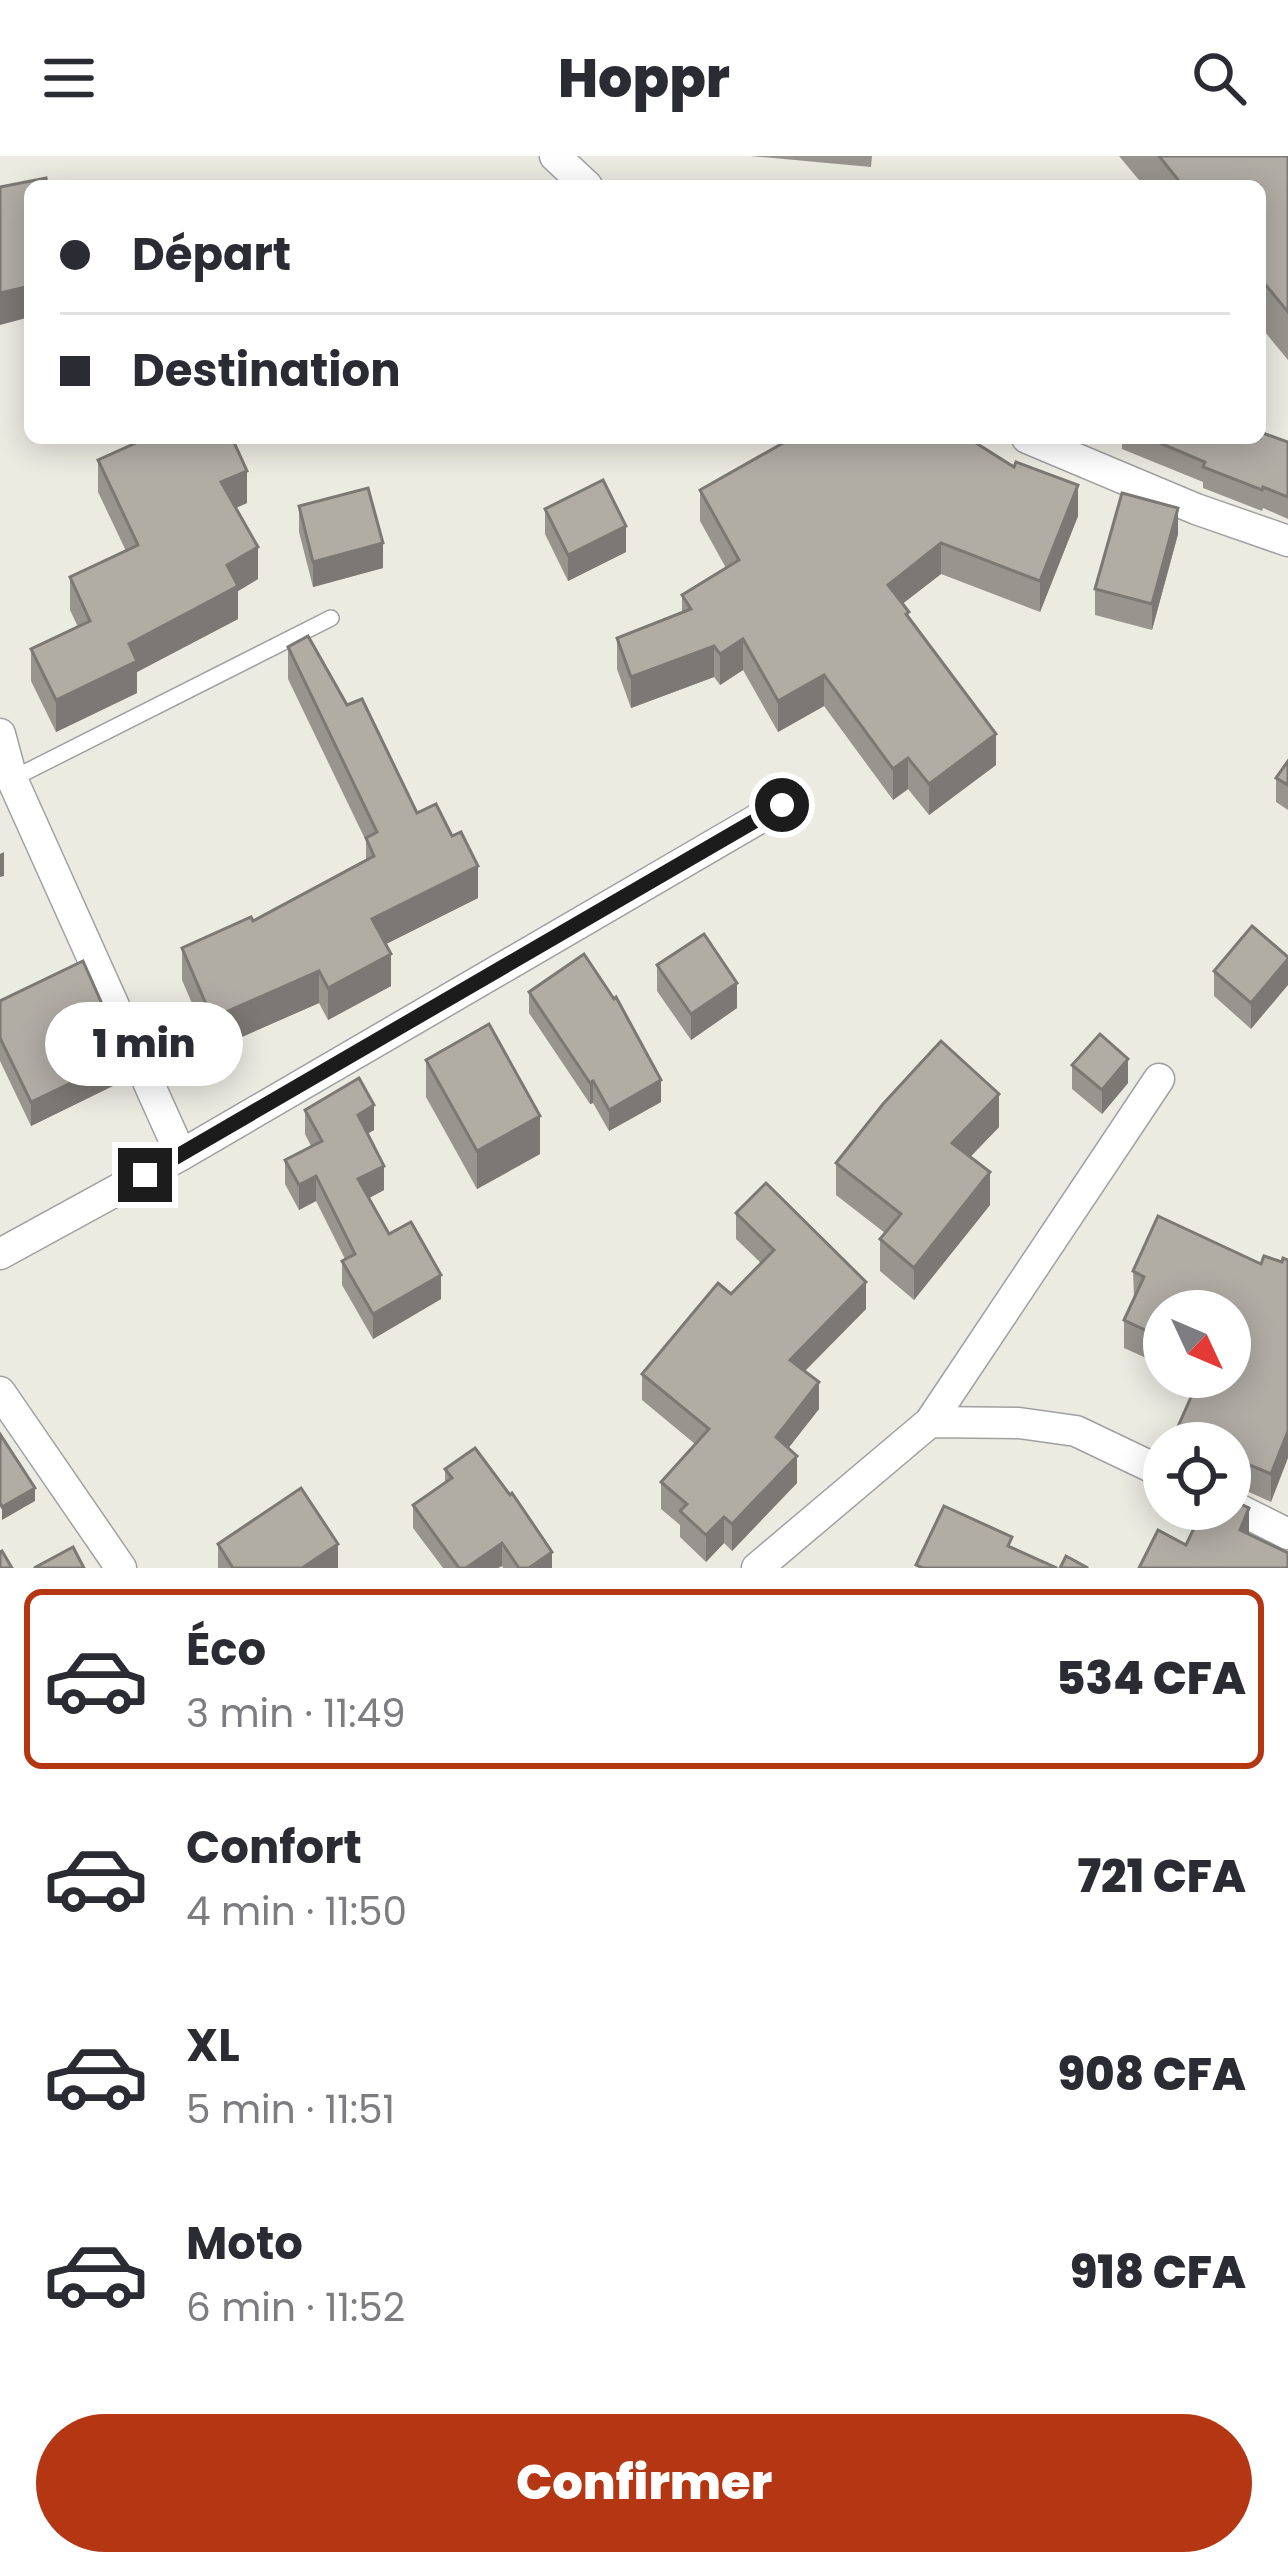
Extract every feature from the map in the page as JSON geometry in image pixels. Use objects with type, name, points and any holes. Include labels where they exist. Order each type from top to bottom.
[{"type":"street","points":[[555,156],[581,180]]},
{"type":"street","points":[[1041,444],[1196,509],[1288,541]]},
{"type":"street","points":[[0,734],[12,779],[181,1155]]},
{"type":"street","points":[[0,1254],[181,1155],[782,805]]},
{"type":"street","points":[[757,1568],[929,1422],[1160,1079]]},
{"type":"street","points":[[0,1392],[121,1568]]},
{"type":"street","points":[[929,1422],[1019,1423],[1076,1430],[1143,1463]]},
{"type":"street","points":[[1251,1516],[1288,1534]]},
{"type":"lane","points":[[12,779],[331,618]]},
{"type":"building","points":[[1159,156],[1288,156],[1288,312],[1266,285],[1266,180],[1178,180]]},
{"type":"building","points":[[24,182],[24,287],[0,293],[0,187]]},
{"type":"building","points":[[1266,434],[1288,442],[1288,497],[1203,467],[1205,462],[1162,444],[1266,444]]},
{"type":"building","points":[[134,444],[235,444],[247,471],[221,482],[258,547],[227,565],[238,586],[129,644],[137,661],[56,700],[31,649],[90,621],[70,577],[138,545],[98,460]]},
{"type":"building","points":[[781,444],[978,444],[1014,467],[1016,462],[1078,485],[1040,581],[941,543],[888,585],[996,734],[929,784],[908,758],[893,769],[824,675],[778,701],[743,639],[720,654],[714,646],[631,677],[617,638],[691,609],[682,595],[739,560],[700,490]]},
{"type":"building","points":[[603,480],[626,526],[568,555],[545,509]]},
{"type":"building","points":[[368,488],[383,543],[313,562],[299,506]]},
{"type":"building","points":[[1122,493],[1178,508],[1152,604],[1095,589]]},
{"type":"building","points":[[308,636],[347,705],[362,699],[417,813],[436,804],[452,836],[461,832],[478,866],[372,919],[391,954],[328,988],[319,971],[212,1018],[182,948],[251,917],[253,921],[374,856],[366,838],[377,832],[288,647]]},
{"type":"building","points":[[1288,761],[1288,785],[1276,778]]},
{"type":"building","points":[[1252,926],[1288,959],[1251,1003],[1214,971]]},
{"type":"building","points":[[704,934],[737,983],[691,1014],[657,965]]},
{"type":"building","points":[[584,954],[616,997],[661,1080],[609,1110],[529,992]]},
{"type":"building","points":[[83,961],[123,1058],[31,1102],[0,1038],[0,1001]]},
{"type":"building","points":[[489,1024],[540,1116],[477,1151],[426,1060]]},
{"type":"building","points":[[1100,1034],[1128,1059],[1102,1090],[1072,1065]]},
{"type":"building","points":[[941,1041],[999,1094],[952,1143],[990,1172],[914,1268],[880,1239],[901,1214],[836,1163]]},
{"type":"building","points":[[359,1078],[374,1105],[358,1115],[384,1166],[358,1179],[389,1234],[411,1222],[441,1275],[373,1314],[342,1261],[355,1254],[316,1176],[299,1185],[285,1160],[322,1141],[305,1110]]},
{"type":"building","points":[[766,1183],[866,1282],[790,1360],[819,1382],[776,1437],[797,1456],[732,1524],[724,1517],[706,1535],[680,1511],[687,1504],[661,1482],[709,1429],[642,1374],[718,1283],[731,1294],[774,1250],[736,1213]]},
{"type":"building","points":[[1158,1216],[1261,1264],[1264,1256],[1288,1260],[1288,1431],[1271,1474],[1251,1466],[1251,1422],[1180,1422],[1191,1398],[1251,1398],[1251,1290],[1143,1290],[1143,1329],[1124,1320],[1144,1277],[1133,1271]]},
{"type":"building","points":[[0,1434],[35,1488],[2,1507],[0,1503]]},
{"type":"building","points":[[475,1448],[552,1552],[529,1568],[519,1568],[502,1543],[459,1568],[413,1505],[452,1478],[445,1469]]},
{"type":"building","points":[[301,1488],[338,1544],[302,1568],[233,1568],[218,1544]]},
{"type":"building","points":[[944,1506],[1012,1537],[1008,1546],[1057,1568],[916,1565]]},
{"type":"building","points":[[1158,1530],[1186,1545],[1193,1530],[1240,1530],[1288,1553],[1288,1568],[1139,1568]]},
{"type":"building","points":[[73,1547],[84,1568],[34,1568]]},
{"type":"building","points":[[2,1551],[12,1568],[0,1568]]},
{"type":"building","points":[[1066,1556],[1088,1568],[1060,1568]]},
{"type":"route","points":[[145,1175],[782,805]]}]
